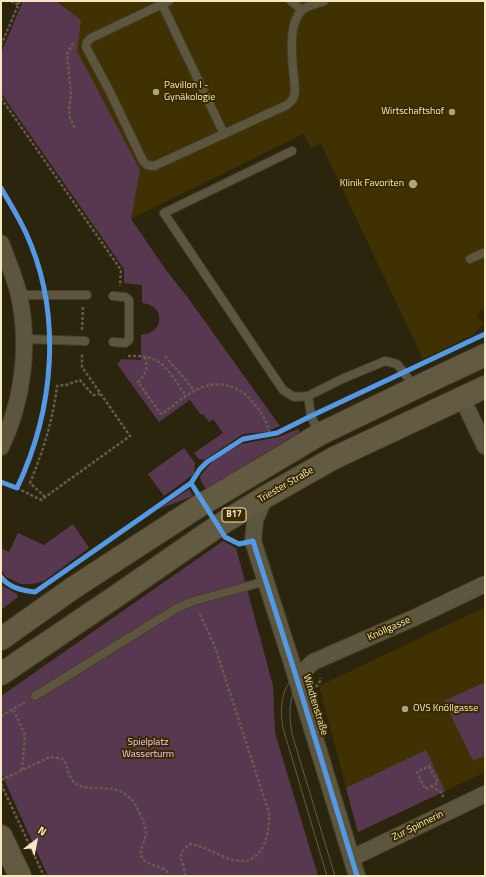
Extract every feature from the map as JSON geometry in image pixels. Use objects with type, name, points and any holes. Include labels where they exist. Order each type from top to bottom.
[{"type":"main road","name":"B17","points":[[1,638],[73,588],[196,508],[320,434],[485,355]]},
{"type":"main road","name":"Triester Straße","points":[[1,674],[218,526],[265,497],[334,458],[485,387]]},
{"type":"main road","points":[[1,836],[20,876]]},
{"type":"street","points":[[1,243],[19,295],[24,339],[24,364],[16,405],[1,447]]},
{"type":"street","points":[[462,398],[485,446]]},
{"type":"street","name":"Windtenstraße","points":[[265,497],[255,520],[253,541],[297,678],[357,876]]},
{"type":"street","name":"Knöllgasse","points":[[297,678],[313,662],[416,617],[485,584]]},
{"type":"street","name":"Zur Spinnerin","points":[[352,858],[485,794]]},
{"type":"lane","points":[[291,1],[302,10]]},
{"type":"lane","points":[[224,134],[165,3],[91,38],[87,42],[86,47],[90,56],[110,92],[143,160],[147,165],[154,166],[224,134],[287,105],[293,99],[295,91],[291,36],[294,22],[302,10],[324,1]]},
{"type":"lane","points":[[292,151],[164,213],[283,390],[294,397],[308,396],[385,361],[397,364],[415,388]]},
{"type":"lane","points":[[470,260],[485,252]]},
{"type":"lane","points":[[19,295],[87,295]]},
{"type":"lane","points":[[115,343],[125,343],[129,340],[129,300],[125,297],[116,297]]},
{"type":"lane","points":[[24,339],[85,341]]},
{"type":"lane","points":[[308,396],[311,416],[320,434]]},
{"type":"lane","points":[[35,696],[177,608],[194,601],[266,581]]},
{"type":"path","points":[[11,1],[19,5]]},
{"type":"path","points":[[1,45],[20,1]]},
{"type":"path","points":[[76,130],[69,114],[71,95],[67,54],[76,38],[87,42]]},
{"type":"path","points":[[1,98],[121,270],[116,297]]},
{"type":"path","points":[[115,343],[117,355],[145,356],[157,361],[167,370],[186,396]]},
{"type":"path","points":[[145,356],[147,363],[146,370],[138,382],[161,414],[186,396],[206,386],[229,386],[243,393],[253,401],[265,418],[270,434]]},
{"type":"path","points":[[165,356],[195,391]]},
{"type":"path","points":[[10,485],[41,500],[130,436],[86,373]]},
{"type":"path","points":[[45,497],[30,483],[50,429],[58,386],[80,380],[93,395],[100,394]]},
{"type":"path","points":[[263,436],[277,434]]},
{"type":"path","points":[[16,488],[19,482]]},
{"type":"path","points":[[185,876],[184,867],[180,857],[182,850],[190,844],[200,846],[228,859],[242,861],[256,857],[262,851],[268,833],[269,823],[269,813],[215,647],[194,601]]},
{"type":"path","points":[[1,716],[35,696]]},
{"type":"path","points":[[13,709],[25,735],[22,770]]},
{"type":"path","points":[[1,780],[50,757],[60,758],[64,760],[72,780],[78,785],[90,789],[98,787],[116,789],[124,793],[132,799],[146,832],[141,855],[150,865],[160,867],[167,871],[167,876]]},
{"type":"path","points":[[431,765],[438,783],[425,789],[417,772],[431,765]]},
{"type":"path","points":[[1,784],[44,876]]},
{"type":"shaded area","name":"Klinik Favoriten","points":[[61,1],[485,1],[485,310],[482,310],[477,315],[484,324],[471,336],[423,359],[321,144],[311,148],[303,134],[131,219],[48,36]]},
{"type":"shaded area","name":"OVS Knöllgasse","points":[[485,607],[485,772],[358,832],[319,686]]},
{"type":"green space","points":[[23,1],[56,1],[81,20],[77,51],[140,170],[131,219],[166,270],[188,298],[280,426],[266,432],[243,434],[204,460],[199,459],[194,453],[223,433],[213,419],[209,422],[203,414],[201,415],[190,400],[159,422],[117,364],[122,359],[141,360],[141,335],[149,333],[155,329],[160,319],[159,313],[150,305],[142,303],[142,285],[124,283],[124,269],[1,93],[1,53]]},
{"type":"green space","points":[[298,429],[300,432],[206,489],[201,481],[200,476],[210,464],[218,457],[241,444],[279,437]]},
{"type":"green space","points":[[184,448],[195,463],[194,474],[164,496],[148,474]]},
{"type":"green space","points":[[189,489],[193,496],[159,509]]},
{"type":"green space","points":[[73,524],[89,548],[44,581],[32,584],[21,584],[6,577],[1,569],[1,548],[9,552],[18,533],[44,545]]},
{"type":"green space","name":"Spielplatz Wasserturm","points":[[223,541],[236,548],[273,686],[275,733],[318,876],[48,876],[1,773],[1,696]]},
{"type":"green space","points":[[1,585],[17,594],[18,597],[1,610]]},
{"type":"green space","points":[[483,683],[485,687],[485,755],[473,761],[444,701]]},
{"type":"green space","points":[[426,750],[445,791],[358,832],[346,788]]},
{"type":"tram line","points":[[327,876],[283,728],[282,704],[287,686],[299,670],[317,656],[485,577]]},
{"type":"tram line","points":[[335,876],[292,734],[290,704],[295,688],[300,680],[315,666],[485,585]]},
{"type":"cycle path","points":[[1,188],[26,233],[38,264],[45,296],[49,329],[49,362],[46,394],[39,427],[30,458],[17,488],[1,482]]},
{"type":"cycle path","points":[[1,577],[8,584],[21,590],[35,592],[191,483],[200,469],[207,462],[243,439],[277,433],[485,334]]},
{"type":"cycle path","points":[[191,483],[225,537],[239,544],[253,541],[357,876]]},
{"type":"place","name":"Pavillon I - Gynäkologie","points":[[156,92]]},
{"type":"place","name":"Wirtschaftshof","points":[[452,112]]},
{"type":"place","name":"Klinik Favoriten","points":[[413,184]]},
{"type":"place","name":"OVS Knöllgasse","points":[[405,709]]}]
